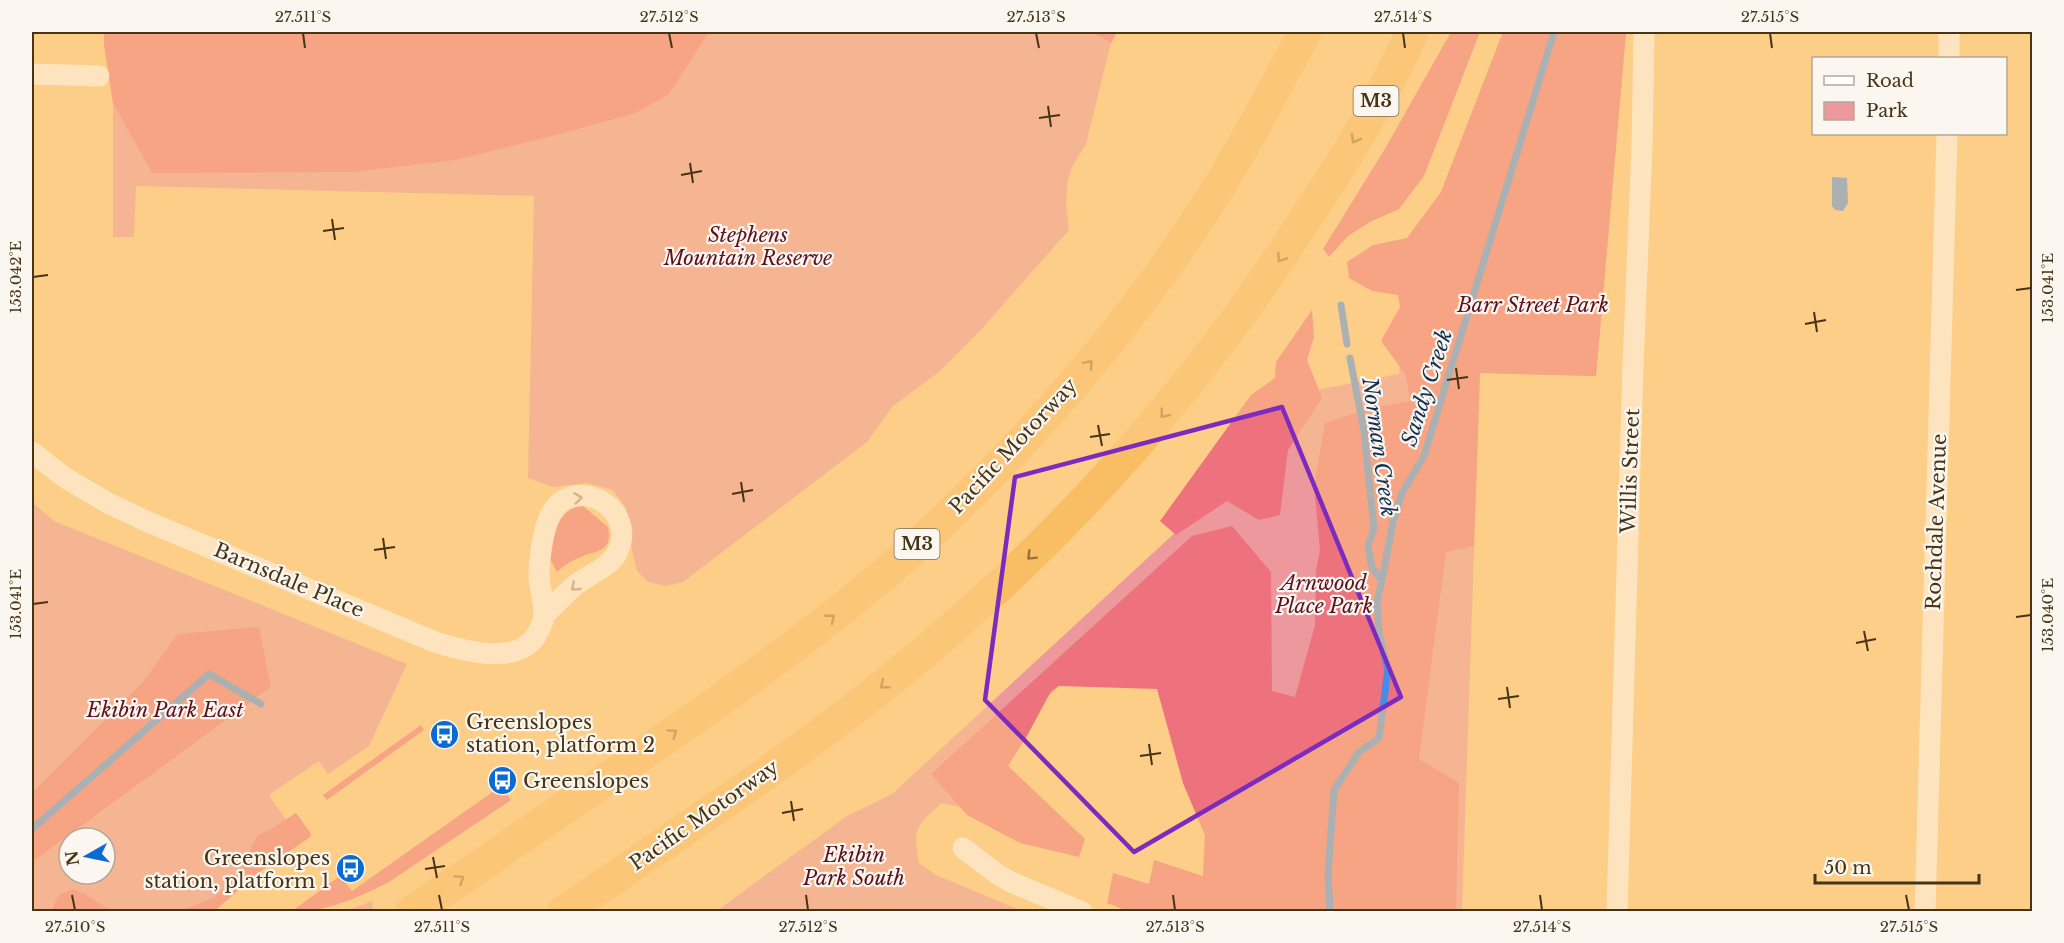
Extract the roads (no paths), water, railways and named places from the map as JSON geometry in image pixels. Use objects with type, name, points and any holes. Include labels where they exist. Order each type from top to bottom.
[{"type":"highway","name":"Pacific Motorway","points":[[412,912],[632,762],[800,641],[879,578],[942,522],[1051,408],[1143,296],[1217,189],[1257,123],[1305,32]]},
{"type":"highway","name":"Pacific Motorway","points":[[564,912],[745,788],[885,685],[1006,581],[1107,480],[1162,417],[1265,282],[1338,170],[1412,32]]},
{"type":"street","name":"Willis Street","points":[[1617,912],[1644,32]]},
{"type":"street","points":[[1949,32],[1949,57]]},
{"type":"street","points":[[32,74],[99,76]]},
{"type":"street","name":"Rochdale Avenue","points":[[1925,912],[1947,135]]},
{"type":"street","name":"Barnsdale Place","points":[[32,452],[85,491],[137,517],[435,642],[485,654],[513,651],[531,642],[537,635],[544,615],[539,576],[544,538],[551,513],[565,500],[574,497],[583,496],[600,500],[614,510],[619,518],[621,541],[616,555],[609,563],[572,588],[544,615]]},
{"type":"street","points":[[963,848],[1011,882],[1082,912]]},
{"type":"water","points":[[1832,177],[1847,178],[1848,203],[1843,211],[1835,210],[1832,206]]},
{"type":"waterway","name":"Sandy Creek","points":[[1382,580],[1393,522],[1402,493],[1424,456],[1554,32]]},
{"type":"waterway","name":"Norman Creek","points":[[1341,305],[1347,344]]},
{"type":"waterway","name":"Norman Creek","points":[[1330,912],[1328,875],[1334,790],[1359,752],[1379,738],[1388,669],[1379,634],[1377,601],[1382,580],[1372,568],[1368,546],[1374,528],[1364,431],[1350,358]]},
{"type":"waterway","points":[[32,829],[209,674],[261,704]]},
{"type":"place","name":"Greenslopes station, platform 2","points":[[445,734]]},
{"type":"place","name":"Greenslopes","points":[[502,781]]},
{"type":"place","name":"Greenslopes station, platform 1","points":[[351,869]]},
{"type":"park label","name":"Stephens Mountain Reserve","points":[[748,246]]},
{"type":"park label","name":"Barr Street Park","points":[[1533,305]]},
{"type":"park label","name":"Arnwood Place Park","points":[[1324,594]]},
{"type":"park label","name":"Ekibin Park East","points":[[165,710]]},
{"type":"park label","name":"Ekibin Park South","points":[[854,866]]}]
